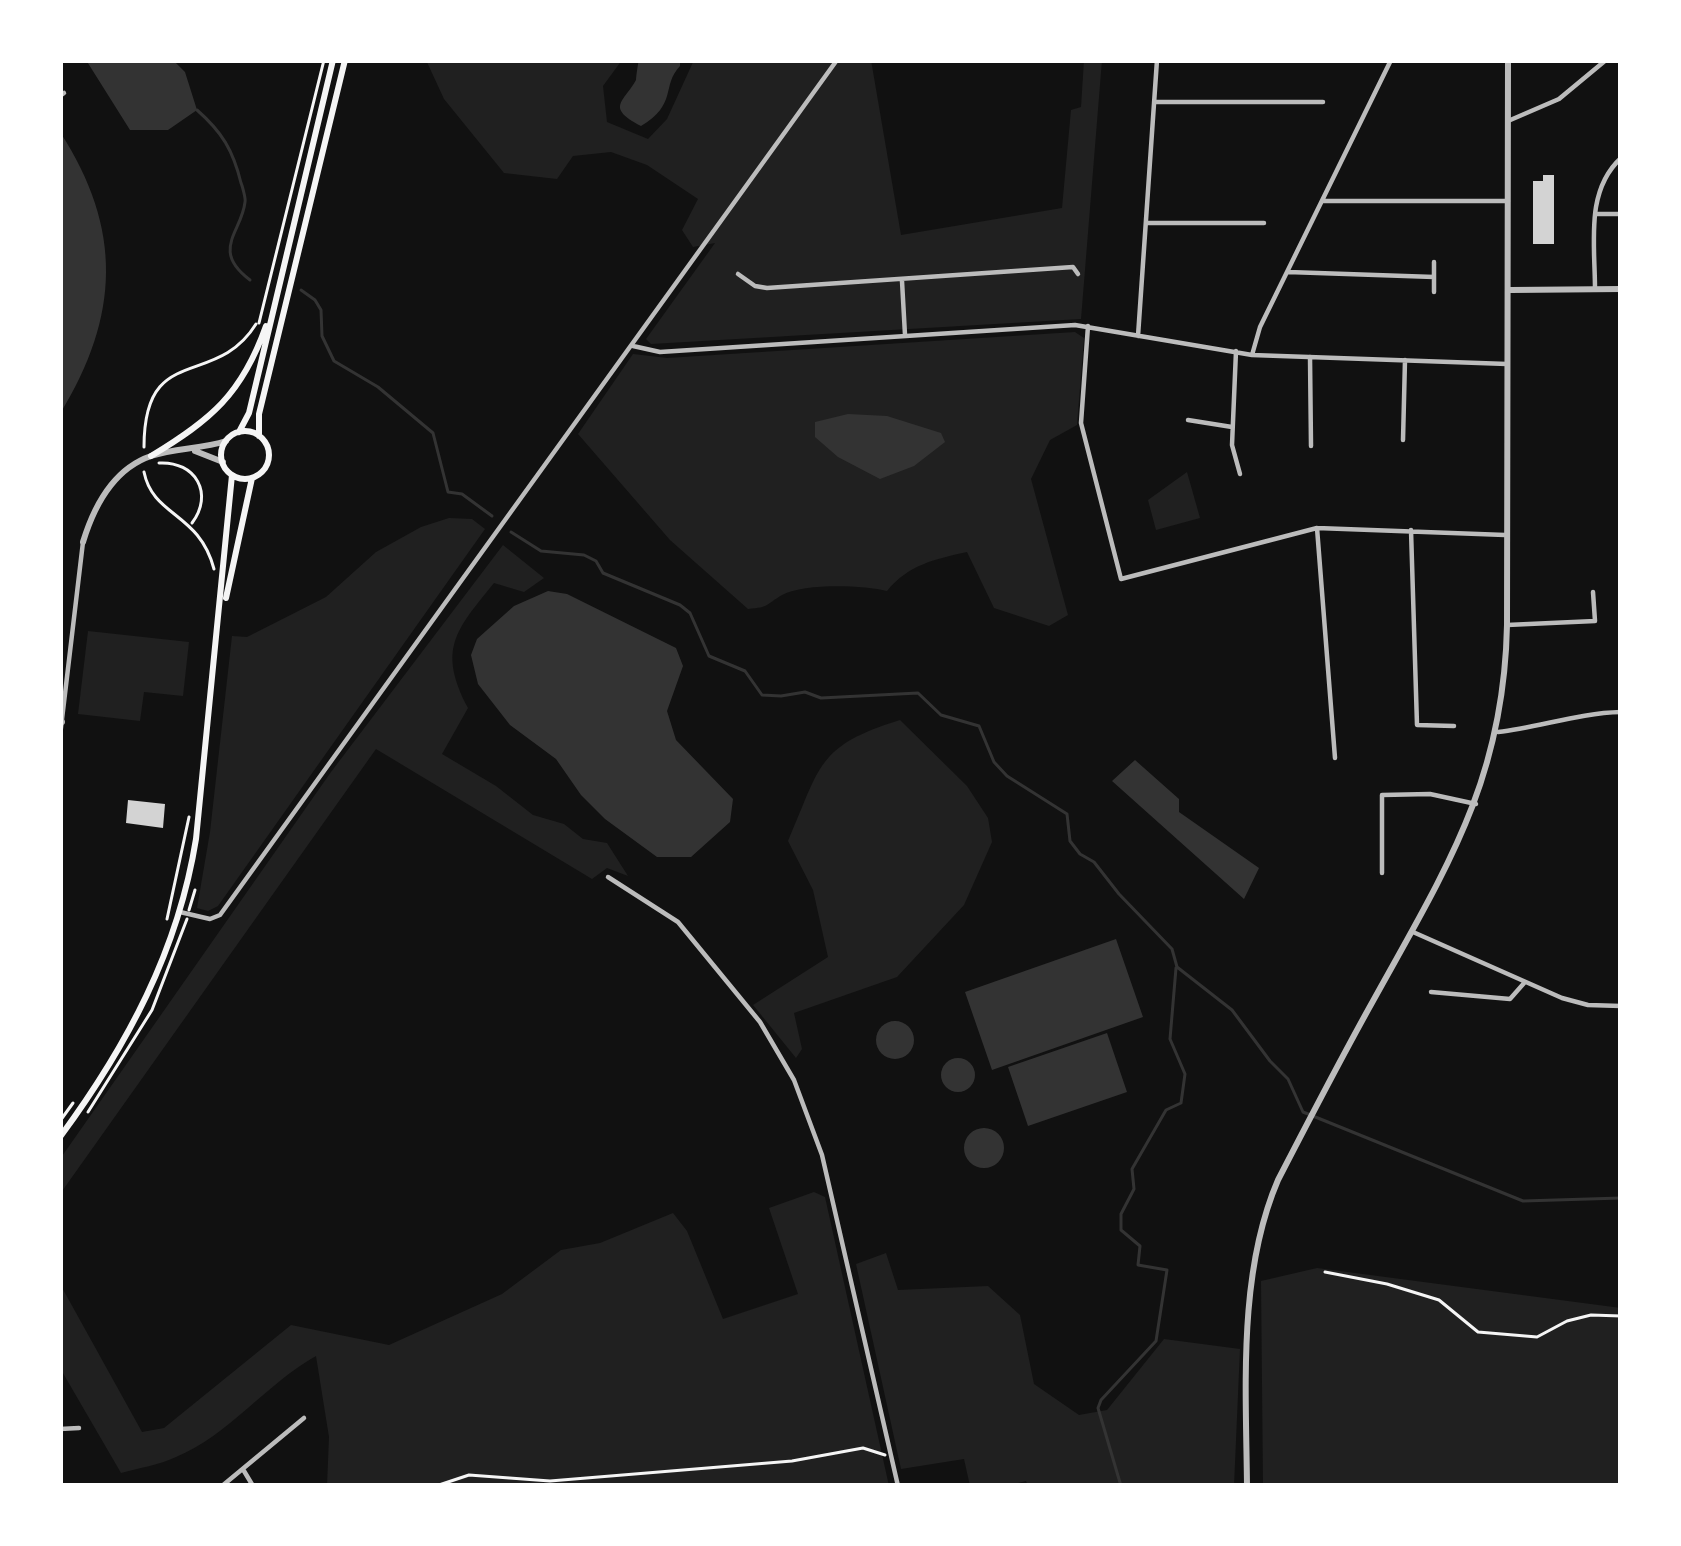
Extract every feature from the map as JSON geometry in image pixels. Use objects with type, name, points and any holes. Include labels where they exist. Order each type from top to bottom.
[{"type":"main road","points":[[60,1137],[134,1023],[180,912],[196,839],[220,619],[232,475],[223,462],[226,441],[250,412],[333,60]]},
{"type":"main road","points":[[232,475],[252,478],[264,470],[269,455],[259,436],[259,414],[346,60]]},
{"type":"main road","points":[[151,456],[200,425],[237,389],[253,361],[284,265]]},
{"type":"main road","points":[[238,432],[259,436]]},
{"type":"main road","points":[[220,619],[252,478]]},
{"type":"street","points":[[180,912],[210,919],[220,915],[837,60]]},
{"type":"street","points":[[1138,336],[1157,60]]},
{"type":"street","points":[[1252,355],[1260,327],[1391,60]]},
{"type":"street","points":[[1247,1486],[1250,1292],[1262,1217],[1476,804],[1498,732],[1507,625],[1508,60]]},
{"type":"street","points":[[1508,121],[1559,100],[1606,60]]},
{"type":"street","points":[[1154,102],[1322,102]]},
{"type":"street","points":[[1595,289],[1597,191],[1607,170],[1621,158]]},
{"type":"street","points":[[1323,201],[1508,201]]},
{"type":"street","points":[[1595,214],[1621,214]]},
{"type":"street","points":[[1146,223],[1264,223]]},
{"type":"street","points":[[1434,262],[1434,292]]},
{"type":"street","points":[[738,274],[767,288],[1073,267],[1078,274]]},
{"type":"street","points":[[1288,272],[1434,277]]},
{"type":"street","points":[[902,280],[904,335]]},
{"type":"street","points":[[1509,290],[1621,290]]},
{"type":"street","points":[[633,346],[660,352],[1075,325],[1252,355],[1507,364]]},
{"type":"street","points":[[1088,326],[1081,423],[1121,579],[1317,527],[1508,535]]},
{"type":"street","points":[[1236,352],[1232,428],[1240,474]]},
{"type":"street","points":[[1310,357],[1311,446]]},
{"type":"street","points":[[1403,440],[1405,360]]},
{"type":"street","points":[[1188,420],[1232,428]]},
{"type":"street","points":[[60,736],[82,542],[99,500],[114,481],[151,456],[226,441]]},
{"type":"street","points":[[185,450],[223,462]]},
{"type":"street","points":[[1317,527],[1335,758]]},
{"type":"street","points":[[1411,530],[1417,725],[1454,726]]},
{"type":"street","points":[[1507,625],[1595,621],[1594,592]]},
{"type":"street","points":[[60,637],[71,638]]},
{"type":"street","points":[[1498,732],[1546,726],[1587,713],[1621,712]]},
{"type":"street","points":[[1382,873],[1382,795],[1430,794],[1476,804]]},
{"type":"street","points":[[608,878],[678,922],[760,1022],[794,1080],[822,1155],[898,1486]]},
{"type":"street","points":[[1412,932],[1575,1001],[1621,1006]]},
{"type":"street","points":[[1431,992],[1510,999],[1525,982]]},
{"type":"street","points":[[222,1486],[304,1418]]},
{"type":"street","points":[[60,1429],[79,1428]]},
{"type":"street","points":[[244,1472],[253,1486]]},
{"type":"path","points":[[257,335],[323,60]]},
{"type":"path","points":[[152,446],[143,449],[147,407],[160,385],[178,371],[235,350],[260,317]]},
{"type":"path","points":[[191,525],[203,500],[193,473],[168,462],[142,471],[157,501],[191,525],[206,544],[215,582]]},
{"type":"path","points":[[166,925],[190,812]]},
{"type":"path","points":[[60,1121],[84,1088]]},
{"type":"path","points":[[1324,1272],[1439,1300],[1478,1332],[1537,1337],[1567,1321],[1621,1316]]},
{"type":"path","points":[[436,1486],[469,1475],[550,1481],[656,1475],[792,1461],[863,1448],[891,1456]]},
{"type":"shaded area","points":[[86,60],[173,60],[185,72],[197,110],[168,130],[130,130]]},
{"type":"shaded area","points":[[426,60],[622,60],[603,86],[607,122],[648,139],[667,119],[694,60],[871,60],[901,235],[1062,208],[1071,110],[1081,107],[1084,60],[1102,60],[1081,319],[651,344],[646,339],[715,243],[693,247],[682,230],[698,199],[647,165],[611,152],[573,156],[557,179],[504,173],[444,99]]},
{"type":"shaded area","points":[[639,60],[680,60],[665,103],[641,126],[620,109],[636,80]]},
{"type":"shaded area","points":[[60,132],[95,203],[106,273],[94,342],[60,414]]},
{"type":"shaded area","points":[[1075,332],[1084,338],[1077,425],[1050,440],[1031,479],[1068,615],[1049,626],[994,608],[967,552],[913,569],[887,591],[849,586],[804,588],[748,609],[670,540],[578,434],[633,354],[667,358]]},
{"type":"shaded area","points":[[848,414],[887,416],[941,433],[945,442],[914,466],[880,479],[838,457],[815,437],[815,422]]},
{"type":"shaded area","points":[[1187,472],[1200,518],[1156,530],[1148,500]]},
{"type":"shaded area","points":[[449,518],[472,519],[485,529],[218,906],[208,911],[197,908],[232,636],[247,637],[326,597],[376,552],[421,527]]},
{"type":"shaded area","points":[[503,545],[544,578],[524,592],[494,583],[461,628],[455,641],[454,670],[468,708],[442,754],[533,815],[564,824],[583,839],[607,843],[628,876],[607,868],[592,879],[376,749],[60,1194],[60,1159],[331,772]]},
{"type":"shaded area","points":[[548,591],[567,594],[676,648],[683,666],[667,711],[676,740],[733,799],[730,822],[691,857],[657,857],[605,819],[556,759],[510,725],[478,684],[471,655],[477,639],[514,606]]},
{"type":"shaded area","points":[[88,631],[189,642],[183,696],[144,692],[140,721],[78,714]]},
{"type":"shaded area","points":[[900,720],[967,786],[988,818],[992,842],[964,905],[897,977],[794,1013],[802,1049],[796,1058],[753,1005],[828,957],[813,890],[788,841],[816,777],[836,750]]},
{"type":"shaded area","points":[[1135,760],[1179,799],[1179,812],[1259,868],[1244,899],[1112,781]]},
{"type":"shaded area","points":[[1116,939],[1143,1017],[992,1070],[965,992]]},
{"type":"shaded area","points":[[895,1021],[909,1026],[914,1040],[909,1054],[895,1059],[881,1054],[876,1040],[881,1026]]},
{"type":"shaded area","points":[[1107,1033],[1127,1092],[1028,1126],[1008,1067]]},
{"type":"shaded area","points":[[958,1058],[970,1063],[975,1075],[970,1087],[958,1092],[946,1087],[941,1075],[946,1063]]},
{"type":"shaded area","points":[[984,1128],[998,1134],[1004,1148],[998,1162],[984,1168],[970,1162],[964,1148],[970,1134]]},
{"type":"shaded area","points":[[814,1192],[825,1197],[889,1486],[327,1486],[329,1437],[316,1356],[195,1447],[121,1473],[60,1368],[60,1284],[142,1432],[164,1428],[291,1325],[389,1345],[502,1294],[561,1250],[600,1243],[673,1213],[687,1231],[723,1319],[798,1294],[769,1208]]},
{"type":"shaded area","points":[[886,1253],[898,1290],[988,1286],[1020,1315],[1034,1384],[1079,1415],[1107,1410],[1164,1339],[1240,1349],[1234,1486],[1028,1486],[1026,1481],[970,1486],[964,1459],[901,1469],[856,1264]]},
{"type":"shaded area","points":[[1317,1268],[1621,1308],[1621,1486],[1263,1486],[1261,1281]]},
{"type":"building","points":[[1543,175],[1554,175],[1554,244],[1533,244],[1533,181],[1543,181]]},
{"type":"building","points":[[128,800],[165,804],[163,828],[126,823]]},
{"type":"waterway","points":[[197,110],[225,142],[238,171],[245,202],[230,250],[238,269],[250,280]]},
{"type":"waterway","points":[[301,290],[321,310],[322,336],[334,361],[378,387],[433,433],[448,492],[462,494],[492,516]]},
{"type":"waterway","points":[[511,532],[541,551],[584,555],[596,561],[603,573],[680,605],[690,613],[709,656],[745,671],[762,695],[805,692],[821,698],[918,693],[941,715],[979,726],[994,762],[1007,776],[1067,814],[1070,841],[1080,854],[1094,862],[1172,949],[1177,967],[1232,1010],[1288,1079],[1303,1112],[1523,1201],[1621,1198]]},
{"type":"waterway","points":[[1121,1486],[1098,1408],[1156,1341],[1167,1270],[1138,1265],[1140,1246],[1121,1230],[1121,1214],[1134,1189],[1132,1169],[1166,1110],[1181,1103],[1185,1074],[1170,1039],[1176,968]]}]
